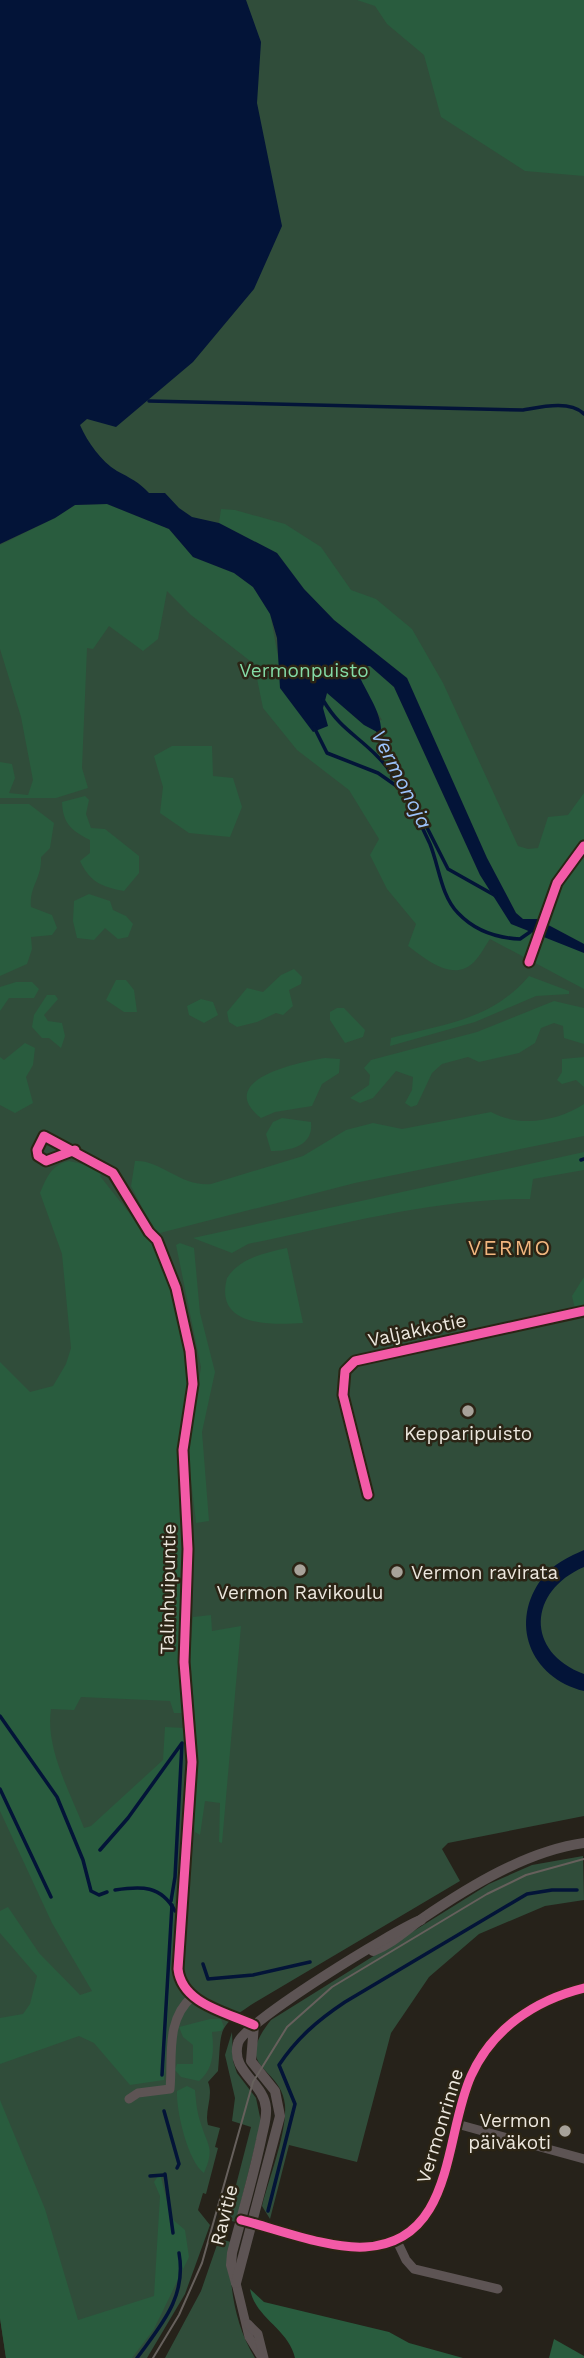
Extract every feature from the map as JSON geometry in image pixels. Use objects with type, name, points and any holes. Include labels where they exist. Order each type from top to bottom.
[{"type":"street","name":"Talinhuipuntie","points":[[75,1150],[113,1173],[149,1232],[157,1240],[176,1288],[190,1351],[193,1384],[183,1450],[188,1538],[184,1662],[192,1762],[178,1969],[181,1985],[192,1997]]},
{"type":"street","name":"Valjakkotie","points":[[368,1495],[343,1395],[345,1371],[355,1361],[584,1311]]},
{"type":"street","name":"Ravitie","points":[[236,2283],[231,2263],[266,2119],[264,2101],[245,2076],[237,2057],[238,2041],[243,2032],[361,1956],[386,1945],[488,1878],[547,1852],[584,1843]]},
{"type":"street","name":"Ravitie","points":[[524,1863],[584,1850]]},
{"type":"street","name":"Vermonrinne","points":[[241,2220],[352,2246],[368,2247],[396,2239],[421,2221],[433,2205],[471,2077],[507,2027],[541,2004],[584,1988]]},
{"type":"street","points":[[129,2099],[138,2093],[170,2089],[173,2025],[180,2009],[192,1997],[254,2025]]},
{"type":"street","name":"Ravitie","points":[[236,2283],[281,2116],[275,2091],[251,2061],[254,2025]]},
{"type":"street","points":[[457,2124],[584,2159]]},
{"type":"street","points":[[396,2239],[405,2260],[414,2269],[498,2289]]},
{"type":"street","points":[[236,2283],[248,2324],[258,2334],[263,2358]]},
{"type":"green space","name":"Vermonpuisto","points":[[0,0],[584,0],[584,1816],[448,1843],[442,1849],[460,1881],[232,2018],[221,2038],[218,2071],[208,2082],[208,2125],[220,2128],[215,2147],[218,2148],[206,2194],[203,2193],[198,2210],[210,2225],[185,2294],[147,2358],[6,2358],[0,2318]]},
{"type":"green space","points":[[357,0],[584,0],[584,176],[525,171],[441,117],[424,55],[387,24],[375,6]]},
{"type":"green space","points":[[107,504],[169,529],[193,557],[234,573],[253,587],[270,613],[279,662],[323,708],[327,692],[364,725],[382,720],[362,687],[356,666],[370,666],[394,687],[480,875],[529,933],[552,938],[584,953],[584,989],[490,939],[474,962],[457,970],[440,967],[408,946],[416,924],[387,889],[370,855],[379,839],[349,790],[297,750],[263,708],[254,664],[191,615],[167,591],[158,639],[143,651],[109,626],[93,649],[87,648],[82,768],[88,788],[56,798],[0,798],[0,762],[12,764],[15,778],[9,793],[28,795],[33,780],[21,717],[0,649],[0,545],[75,505]]},
{"type":"green space","points":[[221,509],[235,510],[285,524],[321,547],[351,590],[376,599],[412,629],[443,683],[518,846],[538,848],[548,817],[568,815],[584,793],[584,944],[537,919],[523,919],[516,913],[487,858],[407,678],[334,620],[304,589],[277,553],[219,523]]},
{"type":"green space","points":[[172,746],[212,746],[213,776],[233,778],[242,807],[230,837],[189,833],[160,813],[163,787],[154,756]]},
{"type":"green space","points":[[85,796],[89,800],[86,814],[91,828],[105,829],[139,856],[139,873],[124,891],[98,882],[88,874],[80,861],[90,853],[90,840],[69,826],[62,802]]},
{"type":"green space","points":[[0,804],[29,804],[54,823],[50,848],[41,857],[31,907],[52,915],[57,928],[52,935],[31,937],[32,949],[27,964],[0,976]]},
{"type":"green space","points":[[89,894],[110,901],[113,910],[126,916],[133,924],[128,937],[118,939],[105,928],[94,940],[77,938],[73,921],[74,901]]},
{"type":"green space","points":[[294,969],[302,977],[301,984],[289,990],[293,1006],[283,1015],[276,1013],[237,1027],[229,1022],[227,1012],[247,988],[263,992],[281,975]]},
{"type":"green space","points":[[529,976],[569,991],[569,994],[536,996],[475,1022],[390,1046],[391,1038],[448,1024],[483,1011],[515,991]]},
{"type":"green space","points":[[116,980],[126,980],[134,990],[137,1012],[124,1012],[106,1000]]},
{"type":"green space","points":[[16,982],[32,982],[39,989],[34,998],[9,998],[0,1011],[0,987]]},
{"type":"green space","points":[[47,995],[55,995],[58,999],[44,1015],[48,1021],[62,1023],[65,1036],[61,1048],[49,1038],[42,1038],[32,1027],[34,1015]]},
{"type":"green space","points":[[201,999],[213,1002],[218,1015],[204,1023],[189,1015],[187,1006]]},
{"type":"green space","points":[[554,1001],[584,1008],[584,1044],[564,1038],[563,1026],[554,1023],[541,1028],[535,1043],[519,1053],[479,1062],[468,1057],[442,1064],[432,1073],[417,1105],[411,1107],[405,1103],[412,1090],[413,1077],[396,1071],[373,1098],[360,1103],[350,1098],[369,1085],[370,1075],[364,1068],[371,1060],[477,1032]]},
{"type":"green space","points":[[344,1008],[365,1030],[363,1037],[345,1043],[330,1020],[330,1012]]},
{"type":"green space","points":[[25,1043],[35,1048],[33,1065],[26,1077],[33,1103],[15,1113],[0,1105],[0,1057],[4,1060]]},
{"type":"green space","points":[[584,1057],[584,1087],[576,1080],[562,1084],[557,1080],[562,1072],[562,1059]]},
{"type":"green space","points":[[325,1058],[340,1059],[339,1073],[322,1084],[312,1106],[275,1112],[261,1118],[249,1105],[247,1093],[253,1083],[265,1075]]},
{"type":"green space","points":[[584,1104],[584,1136],[355,1183],[156,1234],[131,1186],[135,1161],[153,1164],[180,1178],[211,1184],[303,1156],[346,1130],[373,1123],[402,1129],[491,1112],[514,1120],[539,1120],[563,1115]]},
{"type":"green space","points":[[282,1118],[311,1122],[309,1137],[299,1146],[271,1151],[266,1134],[273,1122]]},
{"type":"green space","points":[[584,1152],[584,1170],[533,1179],[530,1199],[459,1203],[388,1214],[248,1244],[232,1253],[193,1238]]},
{"type":"green space","points":[[69,1161],[96,1167],[103,1172],[100,1176],[130,1214],[133,1212],[155,1248],[172,1294],[186,1350],[188,1387],[179,1436],[179,1463],[185,1533],[180,1647],[186,1713],[174,1713],[170,1701],[81,1697],[74,1710],[51,1709],[50,1724],[55,1754],[84,1828],[91,1826],[163,1760],[165,1727],[185,1728],[164,2080],[130,2085],[94,2043],[79,2036],[0,2064],[0,2018],[23,2014],[30,2004],[37,1976],[0,1933],[0,1911],[8,1907],[39,1953],[80,1995],[92,1991],[52,1923],[0,1811],[0,1362],[30,1392],[53,1386],[66,1364],[71,1348],[62,1254],[40,1193],[54,1169]]},
{"type":"green space","points":[[180,1243],[194,1248],[200,1313],[215,1372],[202,1432],[209,1521],[196,1523],[188,1453],[201,1367],[176,1245]]},
{"type":"green space","points":[[287,1248],[303,1323],[261,1323],[237,1314],[229,1306],[225,1294],[227,1278],[232,1271],[261,1254]]},
{"type":"green space","points":[[584,1277],[584,1307],[575,1309],[572,1296]]},
{"type":"green space","points":[[211,1615],[212,1631],[241,1626],[222,1843],[219,1842],[220,1803],[205,1801],[200,1835],[195,1832],[194,1826],[198,1763],[190,1652],[193,1617]]},
{"type":"green space","points":[[583,1856],[584,1900],[545,1906],[479,1934],[429,1977],[391,2033],[357,2162],[289,2145],[270,2219],[262,2206],[280,2142],[285,2105],[282,2092],[257,2058],[256,2049],[260,2036],[271,2020],[489,1884],[532,1865]]},
{"type":"green space","points":[[221,2019],[224,2027],[221,2031],[212,2032],[213,2052],[208,2071],[199,2081],[181,2077],[175,2070],[177,2064],[193,2064],[193,2045],[183,2037],[179,2027]]},
{"type":"green space","points":[[232,2032],[233,2061],[237,2073],[256,2098],[261,2122],[236,2222],[227,2220],[251,2127],[232,2121],[235,2098],[225,2055]]},
{"type":"green space","points":[[187,2086],[195,2090],[199,2116],[209,2148],[204,2173],[193,2158],[181,2123],[177,2091]]},
{"type":"green space","points":[[0,2100],[45,2209],[78,2320],[154,2296],[160,2196],[154,2182],[160,2173],[171,2218],[185,2230],[189,2257],[154,2329],[132,2358],[6,2358],[0,2318]]},
{"type":"green space","points":[[219,2239],[231,2242],[232,2287],[237,2317],[255,2358],[165,2358],[201,2291]]},
{"type":"green space","points":[[250,2289],[264,2302],[389,2332],[409,2343],[463,2358],[295,2358],[286,2339],[258,2308]]},
{"type":"green space","points":[[554,2339],[584,2356],[584,2358],[549,2358]]},
{"type":"water","points":[[0,0],[246,0],[261,42],[257,103],[282,226],[254,289],[193,362],[116,427],[87,419],[80,425],[100,457],[149,493],[165,493],[192,517],[219,523],[277,553],[304,589],[334,620],[407,678],[487,858],[516,913],[523,919],[537,919],[584,944],[584,953],[511,924],[480,875],[394,687],[370,666],[356,667],[379,717],[381,734],[364,725],[327,693],[323,708],[328,726],[313,732],[280,688],[277,638],[270,614],[253,587],[234,573],[193,557],[169,529],[107,504],[75,505],[55,518],[0,544]]},
{"type":"water","points":[[584,1550],[584,1567],[552,1591],[544,1606],[541,1621],[543,1637],[551,1651],[565,1664],[584,1674],[584,1691],[565,1684],[550,1674],[538,1661],[530,1646],[526,1629],[532,1594],[543,1577],[556,1565]]},
{"type":"waterway","points":[[149,401],[523,410],[563,406],[584,414]]},
{"type":"waterway","points":[[323,700],[343,725],[386,766],[401,787],[430,844],[448,898],[458,913],[472,925],[495,935],[520,939],[530,932]]},
{"type":"waterway","points":[[314,727],[327,753],[378,773],[398,787]]},
{"type":"waterway","name":"Vermonoja","points":[[378,731],[448,869],[496,896]]},
{"type":"waterway","points":[[0,1716],[57,1797],[83,1860],[91,1891],[99,1895],[107,1892]]},
{"type":"waterway","points":[[100,1850],[128,1818],[182,1743],[175,1877],[171,1901]]},
{"type":"waterway","points":[[0,1789],[51,1897]]},
{"type":"waterway","points":[[115,1890],[150,1889],[163,1896],[175,1911]]},
{"type":"waterway","points":[[268,2211],[295,2104],[279,2065],[301,2038],[345,2002],[527,1894],[577,1890]]},
{"type":"waterway","points":[[162,2075],[172,1905]]},
{"type":"waterway","points":[[203,1964],[208,1979],[253,1975],[310,1962]]},
{"type":"waterway","points":[[164,2111],[179,2164],[177,2168]]},
{"type":"waterway","points":[[165,2174],[173,2233]]},
{"type":"waterway","points":[[150,2176],[164,2175]]},
{"type":"waterway","points":[[137,2358],[163,2322],[176,2297],[179,2253]]},
{"type":"tram line","points":[[153,2358],[179,2315],[202,2263],[253,2082],[287,2027],[332,1987],[487,1894],[526,1875],[584,1859]]},
{"type":"cycle path","points":[[529,962],[557,883],[584,846]]},
{"type":"cycle path","points":[[75,1150],[46,1161],[38,1156],[37,1150],[44,1136],[113,1173],[149,1232],[157,1240],[176,1288],[190,1351],[193,1384],[183,1450],[188,1549],[184,1662],[192,1762],[178,1969],[181,1981],[196,1999],[254,2025]]},
{"type":"cycle path","points":[[368,1495],[343,1395],[345,1371],[355,1361],[584,1311]]},
{"type":"cycle path","points":[[241,2220],[319,2242],[351,2247],[394,2241],[416,2227],[431,2207],[442,2182],[462,2100],[480,2059],[503,2031],[517,2019],[549,2000],[584,1988]]},
{"type":"place","name":"Kepparipuisto","points":[[468,1411]]},
{"type":"place","name":"Vermon Ravikoulu","points":[[300,1570]]},
{"type":"place","name":"Vermon ravirata","points":[[397,1572]]},
{"type":"place","name":"Vermon päiväkoti","points":[[565,2131]]},
{"type":"district","name":"VERMO","points":[[510,1247]]}]
